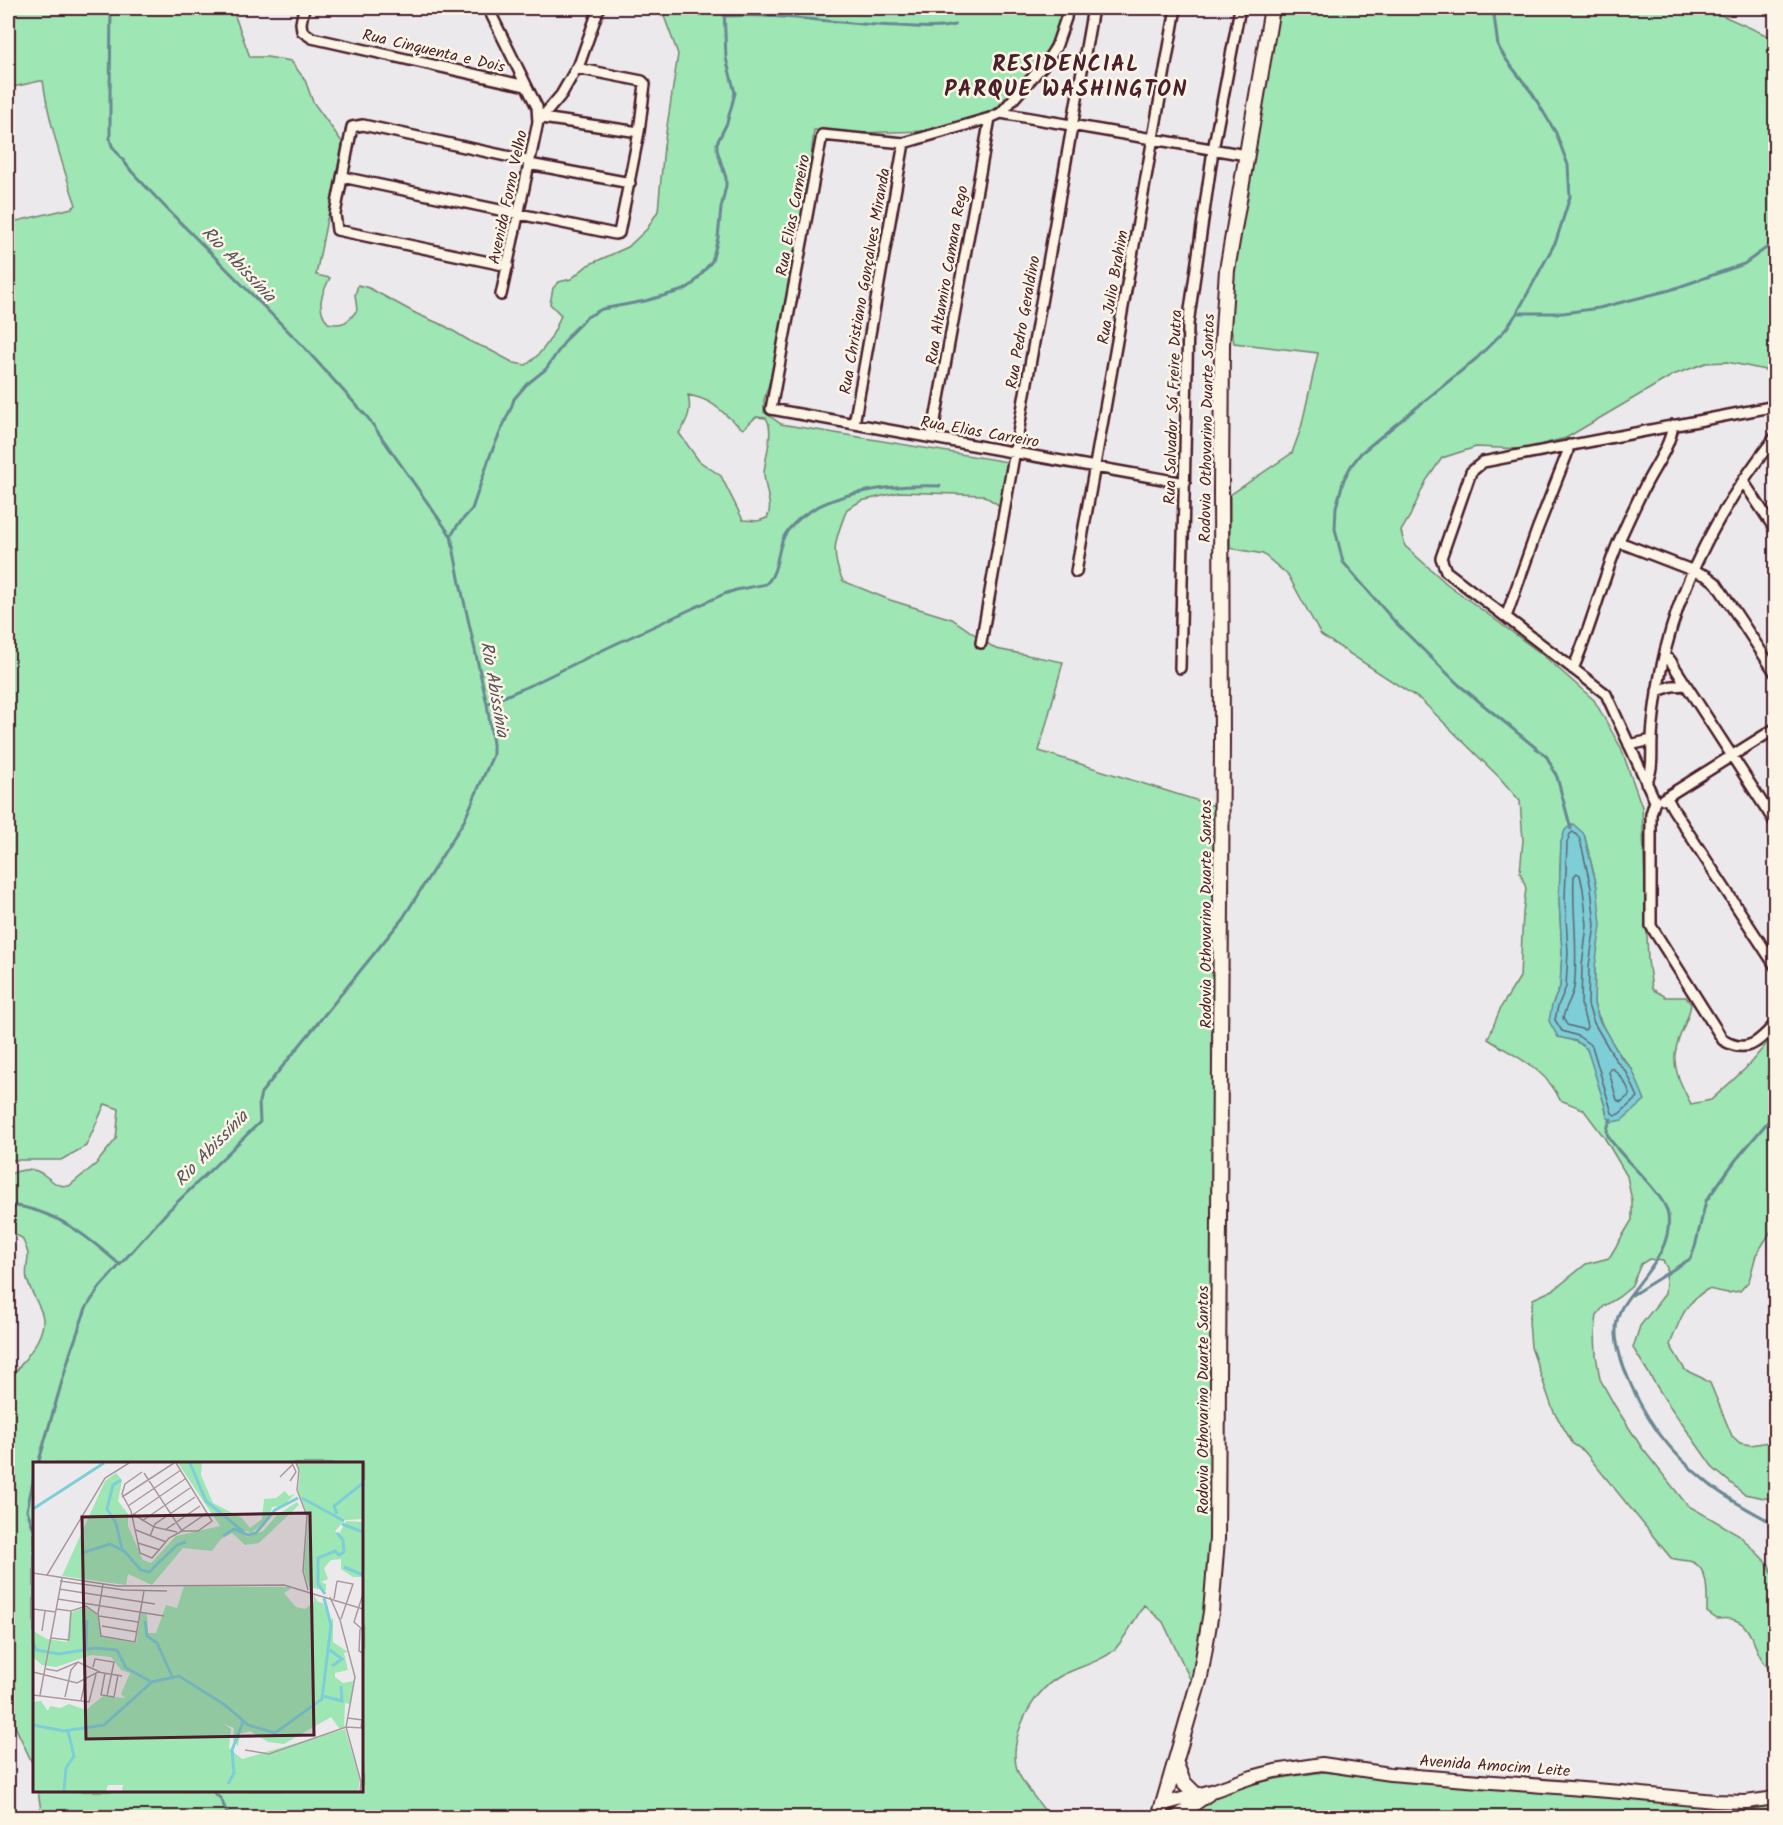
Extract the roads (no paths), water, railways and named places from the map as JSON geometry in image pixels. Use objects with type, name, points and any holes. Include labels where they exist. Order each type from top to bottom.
[{"type":"main road","name":"Rodovia Othovarino Duarte Santos","points":[[1159,1818],[1200,1677],[1211,1612],[1217,1539],[1222,813],[1222,344],[1227,270],[1272,8]]},
{"type":"main road","points":[[1176,1764],[1183,1782],[1196,1795]]},
{"type":"street","name":"Rua Cinquenta e Dois","points":[[304,8],[302,31],[312,38],[526,86]]},
{"type":"street","name":"Avenida Forno Velho","points":[[486,8],[537,107],[540,120],[501,295]]},
{"type":"street","points":[[540,120],[561,95],[580,62],[599,8]]},
{"type":"street","points":[[1000,113],[1047,61],[1056,47],[1067,8]]},
{"type":"street","name":"Rua Pedro Geraldino","points":[[981,643],[1093,8]]},
{"type":"street","name":"Rua Julio Brahim","points":[[1076,572],[1176,8]]},
{"type":"street","name":"Rua Salvador Sá Freire Dutra","points":[[1180,668],[1188,324],[1214,150],[1240,8]]},
{"type":"street","points":[[342,177],[619,233],[639,132],[645,84],[642,81],[576,68]]},
{"type":"street","points":[[1000,113],[1246,155]]},
{"type":"street","name":"Rua Elias Carneiro","points":[[771,410],[822,135],[904,143],[1000,113]]},
{"type":"street","name":"Rua Altamiro Camara Rego","points":[[932,437],[990,118]]},
{"type":"street","points":[[540,120],[639,132]]},
{"type":"street","points":[[508,266],[338,230],[335,214],[352,127],[358,124],[630,183]]},
{"type":"street","name":"Rua Christiano Gonçalves Miranda","points":[[854,424],[904,143]]},
{"type":"street","points":[[1775,408],[1488,460],[1478,465],[1472,472],[1442,553],[1442,563],[1446,571],[1606,694],[1655,801],[1651,814],[1651,926],[1723,1040],[1737,1046],[1753,1044],[1762,1039],[1776,1023]]},
{"type":"street","name":"Rua Elias Carreiro","points":[[771,410],[1185,483]]},
{"type":"street","points":[[1573,669],[1619,542],[1640,495],[1672,435],[1673,426]]},
{"type":"street","points":[[1646,783],[1651,774],[1657,690],[1675,618],[1693,572],[1716,525],[1743,481],[1776,436]]},
{"type":"street","points":[[1506,617],[1569,445]]},
{"type":"street","points":[[1743,481],[1776,531]]},
{"type":"street","points":[[1619,542],[1707,576],[1716,583],[1776,674]]},
{"type":"street","points":[[1664,657],[1670,660],[1776,824]]},
{"type":"street","points":[[1657,690],[1686,685]]},
{"type":"street","points":[[1655,801],[1667,798],[1776,728]]},
{"type":"street","points":[[1629,745],[1652,740]]},
{"type":"street","points":[[1667,798],[1776,967]]},
{"type":"street","name":"Avenida Amocim Leite","points":[[1164,1804],[1275,1771],[1322,1764],[1390,1774],[1714,1801],[1758,1801],[1776,1798]]},
{"type":"street","name":"Avenida Amocim Leite","points":[[1175,1818],[1215,1790]]},
{"type":"water","points":[[1573,824],[1584,834],[1597,887],[1601,925],[1595,967],[1594,1004],[1599,1020],[1620,1056],[1632,1069],[1645,1100],[1622,1120],[1612,1122],[1607,1117],[1587,1049],[1576,1041],[1558,1037],[1549,1021],[1552,1005],[1560,987],[1561,842],[1565,830]]},
{"type":"waterway","name":"Rio Abissínia","points":[[39,1462],[86,1308],[100,1287],[168,1211],[260,1122],[261,1093],[403,918],[464,821],[493,755],[487,704],[451,536],[368,418],[302,345],[132,172],[112,146],[110,139],[111,8]]},
{"type":"waterway","points":[[451,536],[472,509],[491,453],[514,399],[526,385],[546,369],[570,334],[587,317],[602,309],[645,301],[684,290],[693,284],[712,261],[726,186],[717,143],[727,123],[735,93],[726,58],[724,8]]},
{"type":"waterway","points":[[1493,8],[1498,46],[1532,93],[1556,133],[1568,165],[1570,197],[1556,241],[1506,329],[1477,358],[1361,453],[1344,479],[1336,507],[1335,529],[1343,562],[1395,622],[1459,685],[1547,757],[1557,777],[1571,829]]},
{"type":"waterway","points":[[724,16],[768,16],[920,27],[955,25]]},
{"type":"waterway","points":[[1517,313],[1563,313],[1599,308],[1670,290],[1744,264],[1776,241]]},
{"type":"waterway","points":[[487,704],[724,594],[766,584],[774,573],[786,533],[799,519],[816,508],[836,499],[879,489],[940,486]]},
{"type":"waterway","points":[[1632,1295],[1690,1259],[1706,1201],[1735,1161],[1776,1112]]},
{"type":"waterway","points":[[1611,1119],[1607,1130],[1609,1138],[1661,1199],[1668,1215],[1668,1229],[1660,1253],[1622,1307],[1617,1322],[1616,1338],[1619,1353],[1631,1386],[1658,1432],[1694,1472],[1733,1501],[1776,1525]]},
{"type":"waterway","points":[[8,1205],[25,1207],[55,1218],[82,1234],[120,1265]]},
{"type":"waterway","name":"Rio Abissínia","points":[[33,1482],[27,1510],[33,1527]]},
{"type":"waterway","name":"Rio Abissínia","points":[[213,1792],[221,1799],[229,1818]]},
{"type":"district","name":"RESIDENCIAL PARQUE WASHINGTON","points":[[1066,76]]}]
